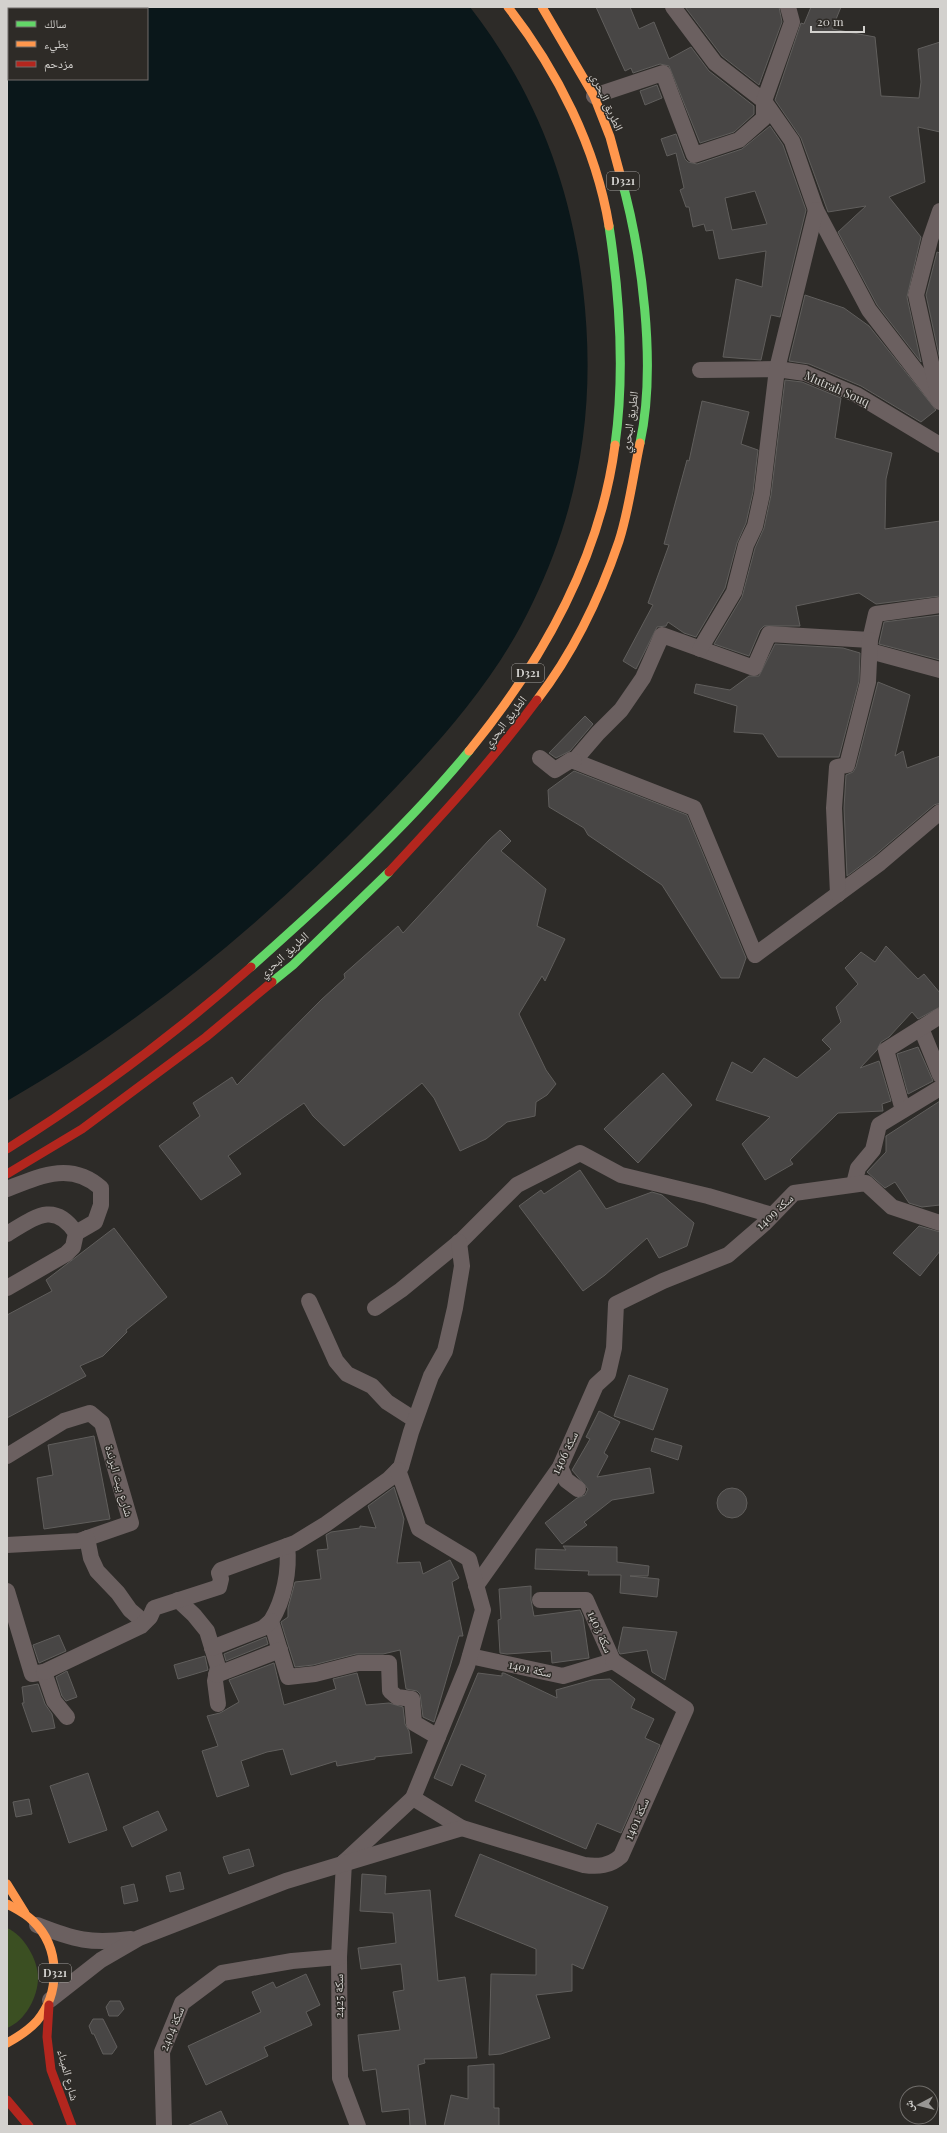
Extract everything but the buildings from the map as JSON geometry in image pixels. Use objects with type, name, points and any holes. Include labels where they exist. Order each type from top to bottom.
[{"type":"main road","name":"الطريق البحري","points":[[7,1148],[63,1114],[186,1023],[353,875],[424,804],[475,745],[519,687],[563,613],[582,571],[610,480],[617,428],[621,378],[620,321],[611,241],[601,191],[569,106],[545,60],[519,20],[508,7]]},
{"type":"main road","name":"الطريق البحري","points":[[7,1174],[82,1129],[206,1037],[293,965],[385,876],[449,808],[506,742],[544,691],[577,637],[599,594],[620,540],[643,430],[648,373],[645,322],[636,240],[624,187],[610,137],[594,96],[568,49],[542,7]]},
{"type":"main road","name":"D321","points":[[7,1884],[25,1913],[37,1925],[48,1942],[54,1961],[55,1981],[50,2002],[37,2023],[20,2037],[7,2043]]},
{"type":"main road","name":"D321","points":[[7,1904],[25,1913]]},
{"type":"main road","name":"شارع الميناء","points":[[50,2002],[47,2038],[51,2070],[72,2126]]},
{"type":"main road","points":[[7,2100],[29,2126]]},
{"type":"street","points":[[673,7],[716,63],[764,101],[792,141],[816,210],[869,310],[940,402]]},
{"type":"street","points":[[594,96],[663,73],[694,155],[739,140],[764,118],[764,101],[792,22],[788,7]]},
{"type":"street","points":[[700,649],[734,592],[746,545],[755,526],[762,494],[777,369],[816,210]]},
{"type":"street","points":[[940,211],[930,240],[916,294],[940,402]]},
{"type":"street","name":"Mutrah Souq","points":[[700,370],[777,369],[805,373],[857,395],[940,445]]},
{"type":"street","points":[[838,894],[834,809],[837,767],[847,765],[868,682],[870,645],[876,614],[940,605]]},
{"type":"street","points":[[574,761],[598,733],[621,710],[643,678],[662,635],[754,668],[769,634],[870,645],[940,670]]},
{"type":"street","points":[[540,758],[555,770],[571,760],[694,808],[755,955],[880,863],[940,812]]},
{"type":"street","points":[[903,1110],[892,1079],[886,1050],[940,1016]]},
{"type":"street","points":[[921,1028],[940,1074]]},
{"type":"street","points":[[854,1184],[858,1168],[873,1150],[879,1125],[940,1088]]},
{"type":"street","points":[[376,1308],[401,1290],[459,1242],[517,1185],[580,1153],[621,1175],[708,1196],[772,1215]]},
{"type":"street","points":[[7,1189],[40,1176],[64,1172],[91,1179],[101,1188],[101,1205],[95,1222],[76,1233],[73,1247],[66,1254],[7,1288]]},
{"type":"street","name":"1409 سكة","points":[[616,1304],[663,1281],[728,1255],[794,1193],[866,1183],[892,1207],[940,1223]]},
{"type":"street","points":[[7,1234],[39,1215],[55,1214],[68,1222],[76,1233]]},
{"type":"street","points":[[7,1591],[32,1674],[44,1672],[141,1626],[154,1608],[219,1587],[221,1579],[219,1573],[227,1568],[287,1546],[326,1524],[398,1470],[401,1467],[415,1420],[431,1376],[445,1351],[462,1266],[459,1242]]},
{"type":"street","points":[[309,1301],[336,1361],[344,1370],[348,1374],[372,1386],[387,1402],[415,1420]]},
{"type":"street","name":"1406 سكة","points":[[476,1586],[560,1467],[596,1385],[608,1374],[614,1348],[616,1304]]},
{"type":"street","name":"شارع بيت البرندة","points":[[7,1456],[64,1421],[90,1413],[102,1423],[131,1523],[79,1541],[7,1544]]},
{"type":"street","points":[[560,1467],[566,1480],[578,1489]]},
{"type":"street","points":[[344,1862],[413,1798],[470,1656],[483,1610],[469,1559],[419,1530],[398,1470]]},
{"type":"street","points":[[87,1538],[91,1558],[97,1571],[118,1593],[130,1610],[144,1622]]},
{"type":"street","points":[[212,1648],[263,1628],[271,1621],[279,1608],[287,1574],[287,1546]]},
{"type":"street","points":[[178,1600],[194,1615],[207,1631],[218,1667],[215,1681],[218,1704]]},
{"type":"street","name":"1403 سكة","points":[[540,1600],[586,1600],[613,1661]]},
{"type":"street","points":[[271,1621],[288,1677],[315,1674],[358,1663],[389,1663],[390,1691],[397,1697],[412,1699],[414,1722],[438,1737]]},
{"type":"street","points":[[216,1675],[280,1650]]},
{"type":"street","name":"سكة 1401","points":[[470,1656],[563,1676],[613,1661]]},
{"type":"street","name":"1401 سكة","points":[[413,1798],[462,1828],[594,1867],[613,1863],[621,1856],[686,1709],[613,1661]]},
{"type":"street","points":[[44,1672],[54,1701],[67,1717]]},
{"type":"street","points":[[50,2002],[100,1960],[139,1938],[286,1881],[344,1862],[462,1828]]},
{"type":"street","name":"سكة 2425","points":[[344,1862],[339,1958],[340,2078],[358,2126]]},
{"type":"street","points":[[37,1925],[70,1938],[87,1941],[106,1942],[139,1938]]},
{"type":"street","name":"سكة 2404","points":[[164,2126],[162,2052],[182,2003],[222,1973],[292,1961],[339,1958]]},
{"type":"green space","points":[[7,1928],[19,1936],[29,1949],[36,1964],[38,1978],[36,1993],[29,2008],[14,2025],[7,2028]]},
{"type":"shaded area","points":[[7,7],[470,7],[493,39],[513,72],[531,105],[546,140],[559,176],[569,212],[583,289],[587,330],[588,371],[586,410],[574,488],[550,564],[518,631],[483,686],[421,761],[376,808],[334,850],[247,930],[155,1003],[107,1038],[7,1101]]},
{"type":"traffic: fast","points":[[620,174],[635,238],[645,308],[647,379],[645,412],[640,443]]},
{"type":"traffic: fast","points":[[609,226],[616,280],[620,336],[620,391],[615,445]]},
{"type":"traffic: fast","points":[[251,967],[364,863],[418,809],[469,751]]},
{"type":"traffic: fast","points":[[272,982],[293,965],[389,872]]},
{"type":"traffic: slow","points":[[508,7],[543,57],[572,110],[595,167],[609,226]]},
{"type":"traffic: slow","points":[[542,7],[594,96],[610,137],[620,174]]},
{"type":"traffic: slow","points":[[537,700],[574,644],[603,583],[619,541],[628,505],[640,443]]},
{"type":"traffic: slow","points":[[469,751],[520,682],[543,646],[563,608],[581,569],[596,529],[607,487],[615,445]]},
{"type":"traffic: slow","points":[[7,1884],[25,1913]]},
{"type":"traffic: slow","points":[[7,1904],[27,1916],[42,1932],[52,1956],[54,1970],[50,1997],[45,2009],[30,2028],[7,2043]]},
{"type":"traffic: jam","points":[[389,872],[447,809],[520,723],[537,700]]},
{"type":"traffic: jam","points":[[7,1149],[102,1086],[192,1017],[251,967]]},
{"type":"traffic: jam","points":[[7,1174],[82,1129],[206,1037],[272,982]]},
{"type":"traffic: jam","points":[[49,2005],[47,2037],[51,2070],[72,2126]]},
{"type":"traffic: jam","points":[[7,2100],[29,2126]]}]
